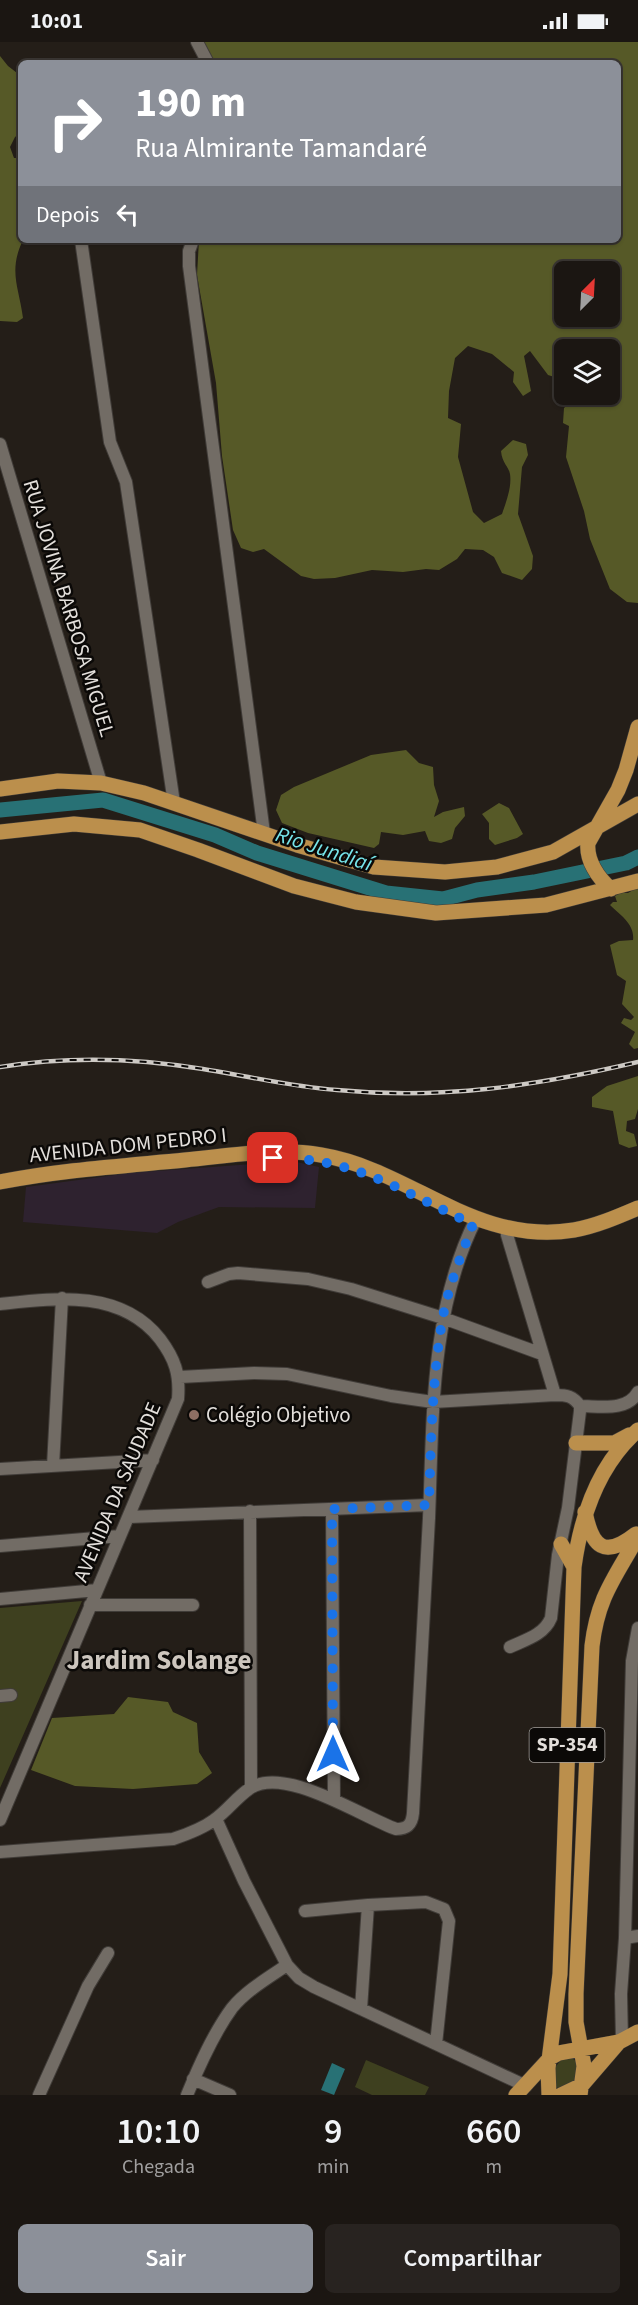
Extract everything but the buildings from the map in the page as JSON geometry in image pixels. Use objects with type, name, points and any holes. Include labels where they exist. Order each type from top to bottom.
[{"type":"main road","points":[[611,889],[598,877],[587,851],[588,843],[618,790],[638,727]]},
{"type":"main road","points":[[0,789],[58,782],[101,783],[144,793],[374,867],[445,872],[497,867],[553,852],[638,804]]},
{"type":"main road","points":[[0,832],[74,824],[140,831],[294,886],[356,902],[436,913],[546,905],[638,881]]},
{"type":"main road","name":"AVENIDA DOM PEDRO I","points":[[0,1182],[46,1173],[259,1152],[310,1153],[353,1162],[382,1172],[475,1222],[511,1229],[536,1232],[572,1230],[594,1226],[638,1208]]},
{"type":"main road","name":"AVENIDA DOM PEDRO I","points":[[0,1189],[206,1162],[291,1158],[332,1163],[381,1179],[507,1235],[532,1238],[570,1236],[612,1227],[638,1216]]},
{"type":"main road","points":[[576,1443],[614,1443],[636,1431]]},
{"type":"main road","name":"SP-354","points":[[549,2095],[550,2058],[560,1974],[574,1568],[585,1512],[600,1479],[617,1452],[636,1431]]},
{"type":"main road","points":[[585,1512],[594,1540],[603,1546],[613,1548],[624,1544],[638,1534]]},
{"type":"main road","name":"SP-354","points":[[581,2090],[584,2066],[576,2022],[576,1994],[594,1626],[605,1593],[638,1534]]},
{"type":"main road","points":[[561,1544],[574,1568]]},
{"type":"main road","points":[[521,2091],[550,2058],[570,2050],[581,2050],[620,2041],[638,2032]]},
{"type":"main road","points":[[561,2095],[581,2090],[620,2041]]},
{"type":"main road","points":[[521,2091],[544,2095]]},
{"type":"street","points":[[197,42],[206,60]]},
{"type":"street","points":[[81,243],[110,442],[126,482],[174,803]]},
{"type":"street","points":[[192,243],[189,250],[189,267],[264,833]]},
{"type":"street","name":"RUA JOVINA BARBOSA MIGUEL","points":[[0,444],[101,783]]},
{"type":"street","points":[[0,1852],[173,1839],[216,1819],[251,1787],[266,1783],[309,1789],[396,1829],[409,1826],[413,1813],[433,1402],[443,1317],[475,1222]]},
{"type":"street","points":[[507,1235],[555,1395]]},
{"type":"street","points":[[208,1282],[229,1274],[308,1279],[351,1289],[443,1317],[542,1354]]},
{"type":"street","points":[[0,1304],[62,1298],[114,1305],[152,1328],[167,1348],[180,1377],[254,1373],[287,1374],[391,1396],[433,1402],[555,1395],[570,1396],[580,1406],[616,1407],[634,1399],[638,1392]]},
{"type":"street","points":[[53,1466],[62,1298]]},
{"type":"street","name":"AVENIDA DA SAUDADE","points":[[0,1820],[178,1399],[180,1377]]},
{"type":"street","points":[[510,1647],[541,1632],[548,1626],[551,1618],[568,1508],[580,1406]]},
{"type":"street","points":[[0,1469],[153,1460]]},
{"type":"street","points":[[129,1516],[429,1505]]},
{"type":"street","points":[[332,1509],[334,1799]]},
{"type":"street","points":[[250,1511],[251,1787]]},
{"type":"street","points":[[0,1546],[120,1536]]},
{"type":"street","points":[[0,1599],[97,1590]]},
{"type":"street","points":[[90,1605],[193,1605]]},
{"type":"street","points":[[620,2041],[621,1994],[633,1838],[632,1661],[638,1628]]},
{"type":"street","points":[[226,1841],[227,1819],[239,1797]]},
{"type":"street","points":[[216,1819],[259,1913],[287,1965],[307,1982],[436,2044],[521,2091]]},
{"type":"street","points":[[305,1911],[426,1902],[444,1909],[449,1921],[436,2044]]},
{"type":"street","points":[[361,2009],[368,1905]]},
{"type":"street","points":[[625,1938],[638,1936]]},
{"type":"street","points":[[39,2095],[88,1986],[108,1953]]},
{"type":"street","points":[[187,2095],[218,2030],[233,2007],[251,1990],[287,1965]]},
{"type":"street","points":[[193,2079],[230,2095]]},
{"type":"shaded area","points":[[292,1161],[319,1167],[315,1208],[219,1207],[178,1222],[157,1233],[23,1222],[26,1187],[130,1173]]},
{"type":"green space","points":[[204,42],[638,42],[638,603],[627,602],[610,589],[590,539],[584,511],[566,457],[569,426],[563,423],[564,408],[567,405],[620,405],[620,339],[554,339],[554,377],[548,375],[530,351],[524,356],[531,391],[523,396],[513,382],[514,372],[492,354],[468,346],[455,358],[449,391],[448,418],[461,424],[458,457],[473,512],[484,523],[502,514],[508,494],[510,474],[501,451],[513,440],[526,444],[528,455],[522,467],[518,514],[533,556],[532,569],[522,580],[502,573],[494,557],[483,550],[465,549],[457,559],[439,570],[403,572],[372,570],[335,578],[314,579],[301,576],[264,549],[253,552],[241,548],[233,530],[222,456],[216,383],[197,275],[199,243],[621,243],[621,60],[213,60]]},
{"type":"green space","points":[[0,56],[18,74],[18,135],[10,147],[14,158],[18,158],[18,243],[22,243],[15,270],[23,318],[17,322],[0,321]]},
{"type":"green space","points":[[406,750],[419,763],[433,767],[434,785],[439,801],[434,817],[443,812],[464,807],[465,816],[455,828],[452,839],[441,843],[429,841],[425,831],[403,835],[381,832],[379,844],[374,848],[308,833],[282,823],[276,810],[281,795],[294,787],[371,755]]},
{"type":"green space","points":[[499,803],[509,808],[523,834],[495,845],[489,839],[489,823],[482,814]]},
{"type":"green space","points":[[638,887],[638,1048],[634,1049],[629,1044],[635,1032],[621,1023],[624,1018],[631,1020],[634,1017],[622,1004],[626,981],[617,975],[610,945],[619,941],[633,940],[633,934],[626,920],[610,905],[617,902],[615,896],[628,893]]},
{"type":"green space","points":[[638,1076],[638,1109],[635,1119],[627,1121],[626,1131],[634,1134],[637,1146],[629,1148],[619,1144],[613,1111],[592,1107],[592,1097],[607,1086]]},
{"type":"green space","points":[[82,1601],[0,1788],[0,1608]]},
{"type":"green space","points":[[128,1697],[168,1702],[173,1712],[197,1723],[199,1752],[212,1773],[197,1784],[133,1789],[75,1786],[31,1770],[52,1718],[114,1714]]},
{"type":"green space","points":[[571,2057],[579,2064],[574,2084],[563,2090],[559,2089],[553,2081],[552,2071],[561,2060]]},
{"type":"green space","points":[[366,2060],[429,2087],[425,2095],[372,2095],[355,2087]]},
{"type":"water","points":[[332,2063],[345,2069],[334,2095],[321,2090]]},
{"type":"waterway","name":"Rio Jundiaí","points":[[0,810],[103,800],[215,835],[257,853],[386,893],[443,899],[477,890],[534,882],[626,863],[638,857]]},
{"type":"railway","points":[[0,1067],[76,1060],[153,1062],[320,1089],[414,1093],[489,1089],[526,1084],[638,1062]]},
{"type":"place","name":"Colégio Objetivo","points":[[194,1415]]},
{"type":"district","name":"Jardim Solange","points":[[159,1660]]},
{"type":"route","points":[[273,1158],[318,1160],[351,1168],[381,1179],[473,1224],[443,1317],[433,1402],[429,1505],[332,1509],[333,1754]]}]
